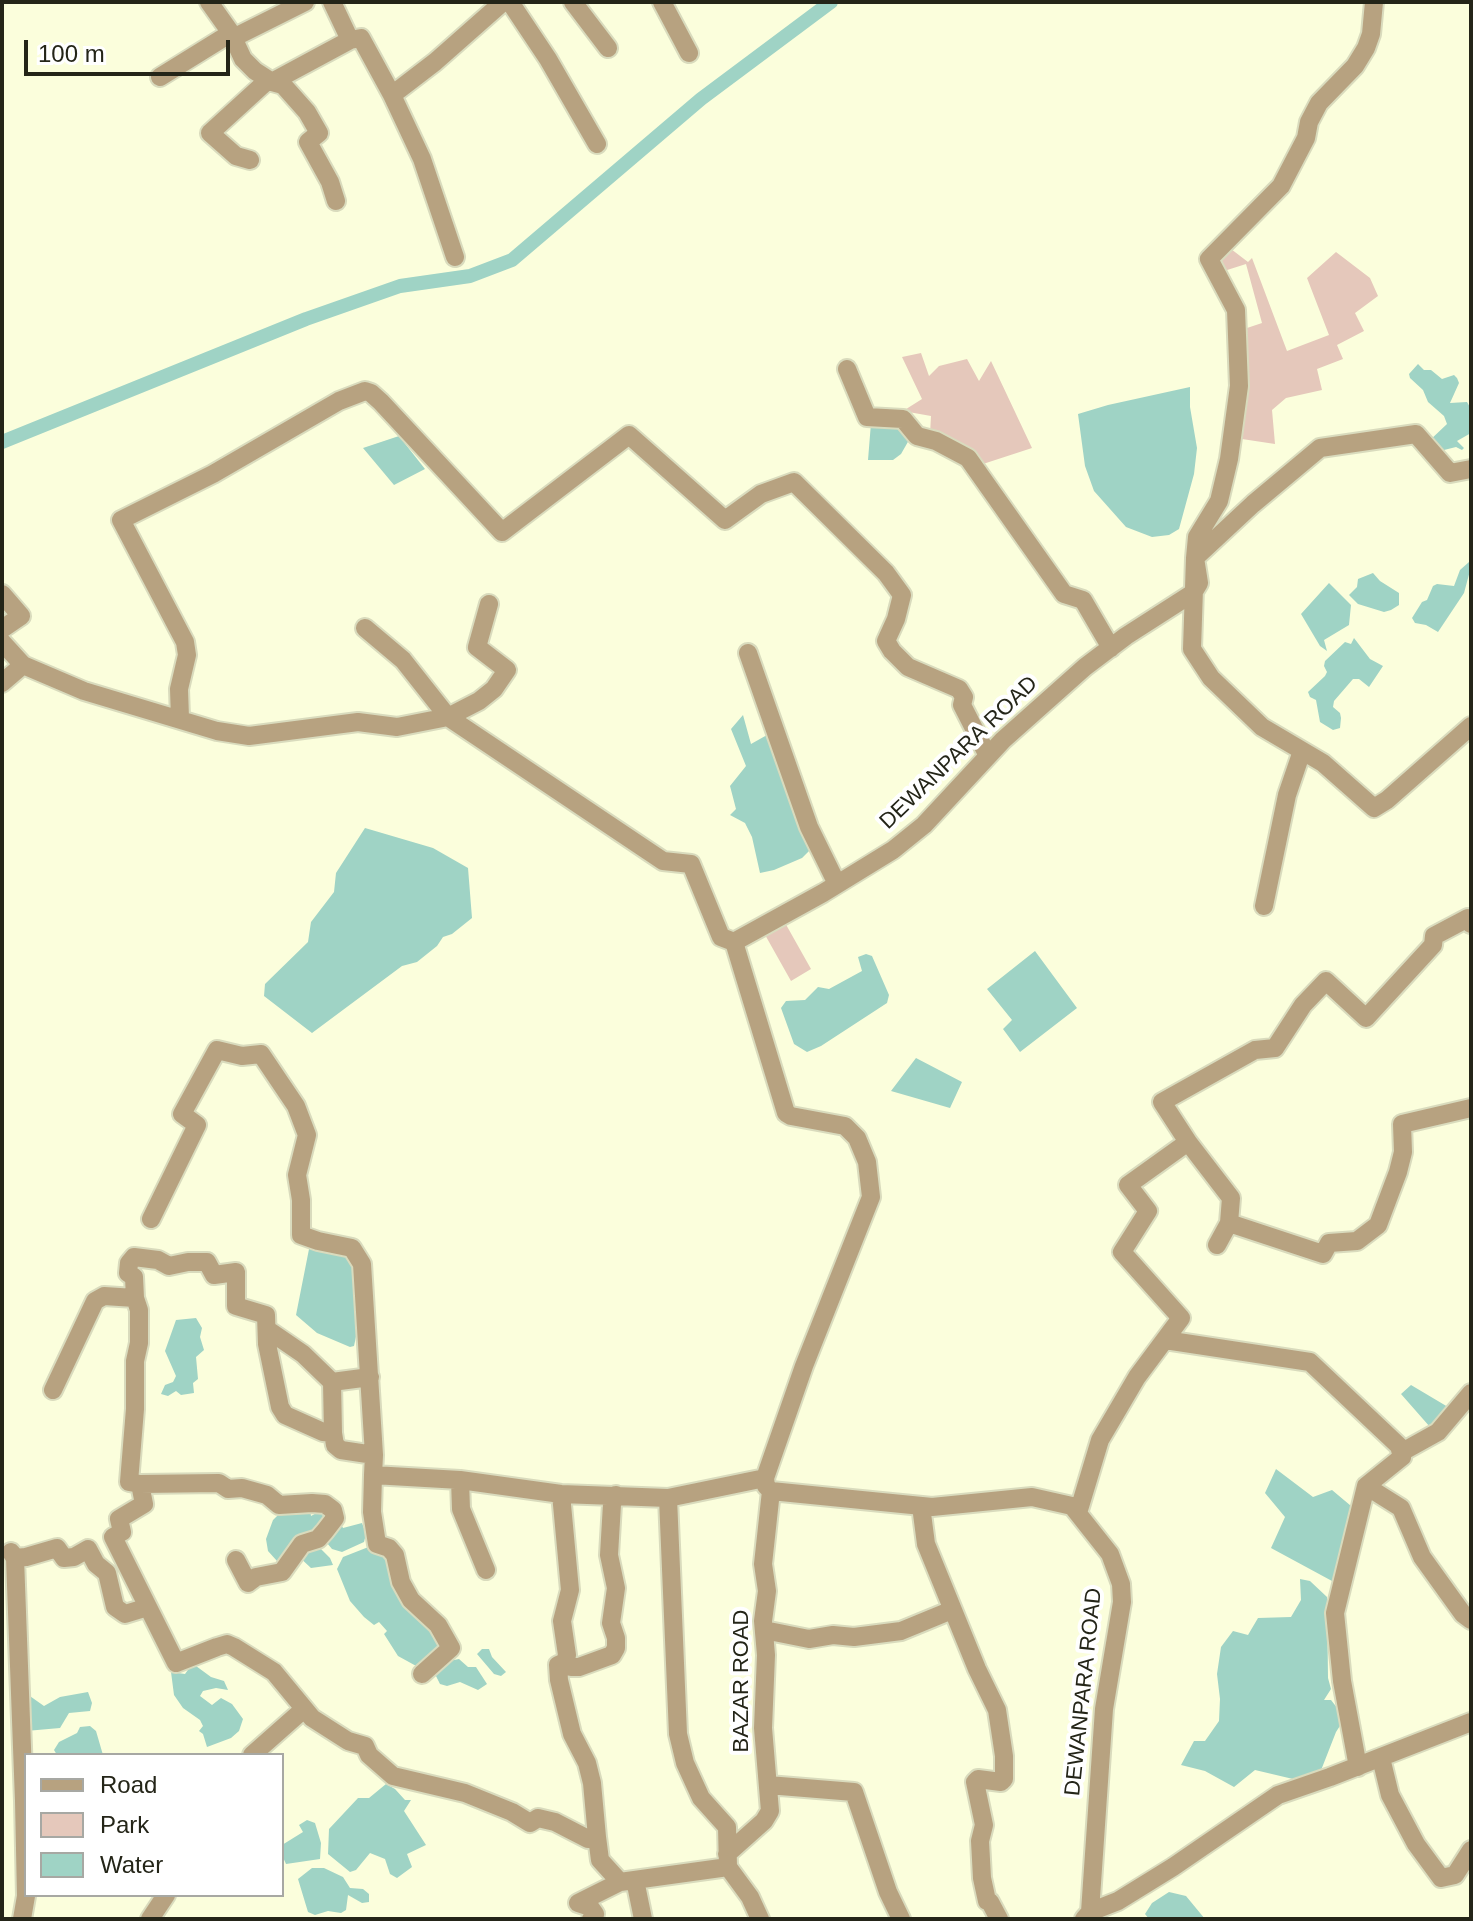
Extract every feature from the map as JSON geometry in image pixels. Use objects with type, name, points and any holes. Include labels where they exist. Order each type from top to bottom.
[{"type":"street","points":[[209,2],[232,35],[243,59],[270,81],[283,85],[307,112],[319,133],[308,142],[330,182],[336,201]]},
{"type":"street","points":[[160,77],[232,35],[305,2]]},
{"type":"street","points":[[332,2],[350,40]]},
{"type":"street","points":[[392,95],[503,2]]},
{"type":"street","points":[[510,2],[548,59],[597,144]]},
{"type":"street","points":[[573,2],[608,48]]},
{"type":"street","points":[[662,2],[689,53]]},
{"type":"street","points":[[1374,2],[1371,34],[1366,48],[1355,66],[1319,103],[1309,122],[1306,138],[1281,186],[1209,259],[1236,310],[1239,386],[1229,459],[1219,501],[1197,537],[1192,649],[1211,678],[1262,727],[1311,756],[1374,808],[1471,726]]},
{"type":"street","points":[[250,160],[236,156],[210,133],[270,81],[350,40],[361,38],[422,159],[455,257]]},
{"type":"street","points":[[847,369],[867,417],[903,419],[917,436],[936,441],[968,458],[1064,594],[1083,600],[1111,648]]},
{"type":"street","points":[[180,718],[179,689],[186,665],[185,642],[121,520],[213,474],[339,401],[365,391],[381,402],[502,532],[629,435],[725,520],[761,494],[794,482],[886,573],[902,595],[886,641],[908,667],[959,689],[964,697],[962,705],[988,756]]},
{"type":"street","points":[[1195,558],[1320,448],[1416,434],[1450,473],[1471,469]]},
{"type":"street","name":"DEWANPARA ROAD","points":[[734,942],[893,850],[924,825],[988,756],[1085,667],[1194,592]]},
{"type":"street","points":[[2,594],[21,616],[2,629]]},
{"type":"street","points":[[2,642],[23,665],[84,691],[217,731],[249,736],[358,722],[397,727],[448,717],[479,701],[494,689],[507,670],[477,647],[489,604]]},
{"type":"street","points":[[365,628],[403,660],[448,717],[663,861],[691,864],[721,937],[734,942],[786,1113],[845,1126],[857,1138],[867,1162],[871,1197],[804,1366],[768,1484]]},
{"type":"street","points":[[748,653],[809,827],[837,884]]},
{"type":"street","points":[[2,683],[23,665]]},
{"type":"street","points":[[1264,906],[1287,795],[1302,751],[1311,756]]},
{"type":"street","points":[[1217,1245],[1229,1223],[1231,1198],[1162,1102],[1255,1050],[1275,1048],[1303,1005],[1326,981],[1366,1018],[1433,945],[1434,936],[1468,918],[1471,924]]},
{"type":"street","points":[[151,1219],[197,1125],[182,1114],[217,1050],[242,1056],[261,1054],[296,1106],[307,1135],[297,1175],[301,1235],[352,1248],[362,1264],[374,1455],[372,1512],[377,1544],[389,1548],[395,1555],[401,1582],[411,1600],[438,1625],[451,1648],[422,1674]]},
{"type":"street","points":[[1229,1223],[1323,1254],[1329,1243],[1357,1241],[1378,1225],[1403,1152],[1402,1124],[1471,1108]]},
{"type":"street","points":[[1078,1513],[1100,1440],[1137,1377],[1181,1318],[1122,1252],[1148,1211],[1128,1185],[1188,1142]]},
{"type":"street","points":[[236,1560],[248,1583],[256,1577],[282,1572],[302,1544],[318,1539],[325,1531],[335,1518],[333,1510],[325,1504],[279,1505],[267,1495],[242,1488],[228,1489],[219,1483],[129,1482],[135,1361],[139,1343],[139,1310],[134,1277],[128,1273],[129,1263],[134,1257],[158,1260],[169,1266],[207,1262],[214,1275],[236,1272],[236,1306],[266,1315],[267,1344],[280,1407],[285,1415],[323,1432],[333,1433]]},
{"type":"street","points":[[53,1390],[95,1301],[104,1296],[135,1298]]},
{"type":"street","points":[[268,1330],[303,1354],[332,1382],[335,1445],[341,1450],[374,1455]]},
{"type":"street","points":[[1165,1340],[1310,1362],[1402,1452]]},
{"type":"street","points":[[332,1382],[370,1377]]},
{"type":"street","points":[[1402,1452],[1438,1432],[1471,1393]]},
{"type":"street","points":[[1358,1767],[1342,1681],[1335,1613],[1366,1486],[1402,1457],[1402,1452]]},
{"type":"street","points":[[373,1475],[460,1480],[561,1494],[668,1498],[768,1484],[921,1506],[1032,1497],[1072,1506],[1078,1513]]},
{"type":"street","points":[[460,1480],[461,1509],[486,1570]]},
{"type":"street","points":[[140,1484],[144,1504],[119,1519],[122,1532],[113,1537],[176,1663],[227,1644],[274,1672],[312,1718],[348,1741],[365,1746],[369,1755],[393,1776],[465,1793],[512,1812],[530,1823],[538,1818],[555,1822],[588,1839],[597,1837]]},
{"type":"street","name":"BAZAR ROAD","points":[[728,1860],[770,1811],[763,1728],[767,1591],[763,1564],[768,1484]]},
{"type":"street","points":[[1366,1486],[1401,1508],[1422,1557],[1463,1614],[1471,1620]]},
{"type":"street","points":[[561,1494],[570,1590],[562,1621],[567,1655],[565,1662]]},
{"type":"street","points":[[565,1662],[571,1667],[579,1667],[612,1655],[616,1648],[611,1623],[616,1588],[609,1555],[612,1504],[616,1495]]},
{"type":"street","points":[[668,1498],[678,1734],[685,1763],[701,1798],[727,1827],[728,1860],[760,1919]]},
{"type":"street","points":[[921,1506],[926,1544],[993,1700],[1002,1736],[1004,1779],[1001,1782],[978,1779],[975,1782],[984,1825],[980,1841],[982,1878],[987,1901],[999,1919]]},
{"type":"street","name":"DEWANPARA ROAD","points":[[1078,1513],[1110,1554],[1121,1584],[1122,1602],[1104,1709],[1087,1915]]},
{"type":"street","points":[[24,1838],[13,1555],[26,1557],[57,1548],[64,1558],[74,1557],[88,1549],[96,1564],[107,1573],[115,1607],[125,1614],[148,1607]]},
{"type":"street","points":[[764,1630],[809,1639],[833,1635],[854,1637],[901,1631],[952,1610]]},
{"type":"street","points":[[565,1662],[558,1665],[559,1680],[572,1734],[587,1763],[592,1783],[600,1860],[628,1881],[643,1919]]},
{"type":"street","points":[[254,1753],[304,1709]]},
{"type":"street","points":[[1087,1915],[1118,1901],[1173,1867],[1278,1795],[1471,1722]]},
{"type":"street","points":[[1381,1758],[1390,1795],[1423,1855],[1441,1878],[1455,1875],[1471,1850]]},
{"type":"street","points":[[768,1785],[854,1792],[888,1892],[901,1919]]},
{"type":"street","points":[[591,1919],[595,1914],[590,1907],[578,1903],[628,1881],[728,1860]]},
{"type":"street","points":[[22,1919],[26,1897]]},
{"type":"street","points":[[150,1919],[165,1897]]},
{"type":"green space","points":[[1231,249],[1248,262],[1252,258],[1287,351],[1329,335],[1307,278],[1336,252],[1370,278],[1378,296],[1355,313],[1364,331],[1337,345],[1343,359],[1317,369],[1322,390],[1286,398],[1272,410],[1275,444],[1242,439],[1249,388],[1247,328],[1262,323],[1246,264],[1224,271],[1219,260]]},
{"type":"green space","points":[[921,353],[929,376],[939,366],[967,359],[979,381],[991,361],[1032,448],[983,464],[930,434],[931,416],[903,411],[922,399],[902,357]]},
{"type":"green space","points":[[784,921],[811,969],[791,981],[764,933]]},
{"type":"water","points":[[1418,364],[1442,379],[1454,375],[1457,378],[1459,383],[1450,403],[1467,402],[1471,409],[1471,433],[1457,441],[1464,448],[1462,450],[1456,447],[1440,451],[1428,442],[1447,424],[1444,416],[1428,402],[1423,390],[1410,378],[1409,374]]},
{"type":"water","points":[[1190,387],[1197,448],[1194,474],[1179,529],[1169,535],[1152,537],[1126,527],[1094,491],[1085,466],[1078,414]]},
{"type":"water","points":[[871,423],[900,425],[908,431],[909,440],[901,454],[893,460],[868,460]]},
{"type":"water","points":[[399,436],[425,469],[394,485],[363,448]]},
{"type":"water","points":[[1469,562],[1471,567],[1464,593],[1438,632],[1415,623],[1412,618],[1422,602],[1427,600],[1433,586],[1454,586],[1460,570]]},
{"type":"water","points":[[1373,573],[1399,593],[1399,605],[1384,612],[1358,604],[1349,595],[1357,587],[1358,579]]},
{"type":"water","points":[[1329,583],[1351,605],[1349,625],[1324,640],[1327,651],[1320,646],[1301,614]]},
{"type":"water","points":[[1354,638],[1370,659],[1383,666],[1369,687],[1359,679],[1353,679],[1334,701],[1333,707],[1341,718],[1340,728],[1333,730],[1320,722],[1316,700],[1308,692],[1325,676],[1325,661],[1345,642],[1351,644]]},
{"type":"water","points":[[743,715],[751,744],[767,735],[812,848],[802,858],[760,873],[752,837],[745,823],[730,815],[736,809],[730,786],[746,766],[731,729]]},
{"type":"water","points":[[365,828],[433,848],[468,868],[472,918],[452,934],[443,937],[417,962],[402,966],[312,1033],[264,996],[265,984],[308,942],[311,922],[334,892],[336,873]]},
{"type":"water","points":[[1035,951],[1077,1008],[1020,1052],[1003,1029],[1012,1020],[987,989]]},
{"type":"water","points":[[866,954],[872,956],[889,995],[887,1003],[821,1046],[807,1052],[794,1044],[781,1008],[786,1001],[805,1000],[818,987],[829,989],[862,971],[858,957]]},
{"type":"water","points":[[916,1058],[962,1082],[950,1108],[891,1091]]},
{"type":"water","points":[[310,1244],[345,1252],[355,1267],[357,1332],[354,1346],[317,1333],[296,1315]]},
{"type":"water","points":[[196,1318],[202,1328],[200,1337],[204,1350],[196,1357],[198,1379],[193,1383],[194,1393],[181,1395],[176,1391],[168,1396],[161,1394],[165,1385],[173,1382],[176,1376],[165,1351],[176,1320]]},
{"type":"water","points":[[1411,1385],[1448,1407],[1430,1427],[1401,1394]]},
{"type":"water","points":[[1276,1469],[1313,1497],[1332,1490],[1357,1511],[1332,1581],[1271,1548],[1285,1517],[1265,1493]]},
{"type":"water","points":[[310,1509],[311,1516],[322,1510],[330,1516],[289,1560],[277,1561],[268,1551],[266,1539],[273,1520],[279,1514]]},
{"type":"water","points":[[340,1522],[343,1528],[362,1523],[366,1534],[364,1542],[342,1552],[332,1549],[327,1543],[327,1531]]},
{"type":"water","points":[[317,1545],[333,1565],[311,1568],[297,1555]]},
{"type":"water","points":[[371,1546],[384,1549],[416,1609],[445,1650],[418,1667],[398,1656],[384,1634],[387,1631],[379,1622],[374,1625],[364,1617],[350,1601],[337,1569],[343,1557]]},
{"type":"water","points":[[1300,1579],[1310,1581],[1327,1597],[1328,1678],[1331,1689],[1324,1700],[1331,1700],[1345,1718],[1336,1732],[1318,1778],[1293,1779],[1255,1770],[1234,1787],[1205,1771],[1181,1765],[1194,1741],[1205,1741],[1219,1721],[1217,1674],[1221,1647],[1233,1631],[1248,1635],[1258,1618],[1291,1617],[1301,1600]]},
{"type":"water","points":[[482,1649],[489,1649],[506,1672],[501,1676],[494,1674],[477,1654]]},
{"type":"water","points":[[451,1655],[468,1667],[476,1667],[487,1684],[478,1690],[460,1682],[447,1686],[440,1684],[434,1672]]},
{"type":"water","points":[[196,1666],[211,1677],[224,1681],[228,1690],[216,1688],[203,1691],[200,1696],[212,1705],[221,1698],[232,1704],[243,1719],[239,1731],[231,1738],[207,1747],[199,1731],[203,1726],[200,1720],[183,1708],[174,1695],[171,1672],[185,1674],[190,1667]]},
{"type":"water","points":[[88,1692],[92,1703],[90,1711],[69,1713],[60,1728],[26,1731],[27,1694],[44,1706],[60,1697]]},
{"type":"water","points":[[90,1726],[96,1731],[102,1753],[56,1753],[54,1750],[59,1742],[77,1733],[80,1727]]},
{"type":"water","points":[[386,1784],[405,1800],[411,1800],[404,1811],[426,1845],[407,1854],[412,1867],[397,1878],[390,1874],[385,1859],[370,1853],[356,1870],[350,1872],[328,1854],[329,1829],[358,1798],[369,1798]]},
{"type":"water","points":[[307,1820],[315,1823],[321,1843],[320,1859],[286,1864],[284,1844],[303,1832],[299,1825]]},
{"type":"water","points":[[312,1868],[324,1868],[343,1877],[350,1888],[363,1889],[369,1894],[369,1902],[362,1903],[348,1895],[346,1910],[341,1913],[328,1911],[315,1915],[308,1912],[298,1879]]},
{"type":"water","points":[[1169,1892],[1186,1896],[1205,1919],[1149,1919],[1145,1914],[1152,1903]]},
{"type":"waterway","points":[[2,442],[306,319],[400,286],[470,276],[512,260],[701,99],[831,2]]}]
